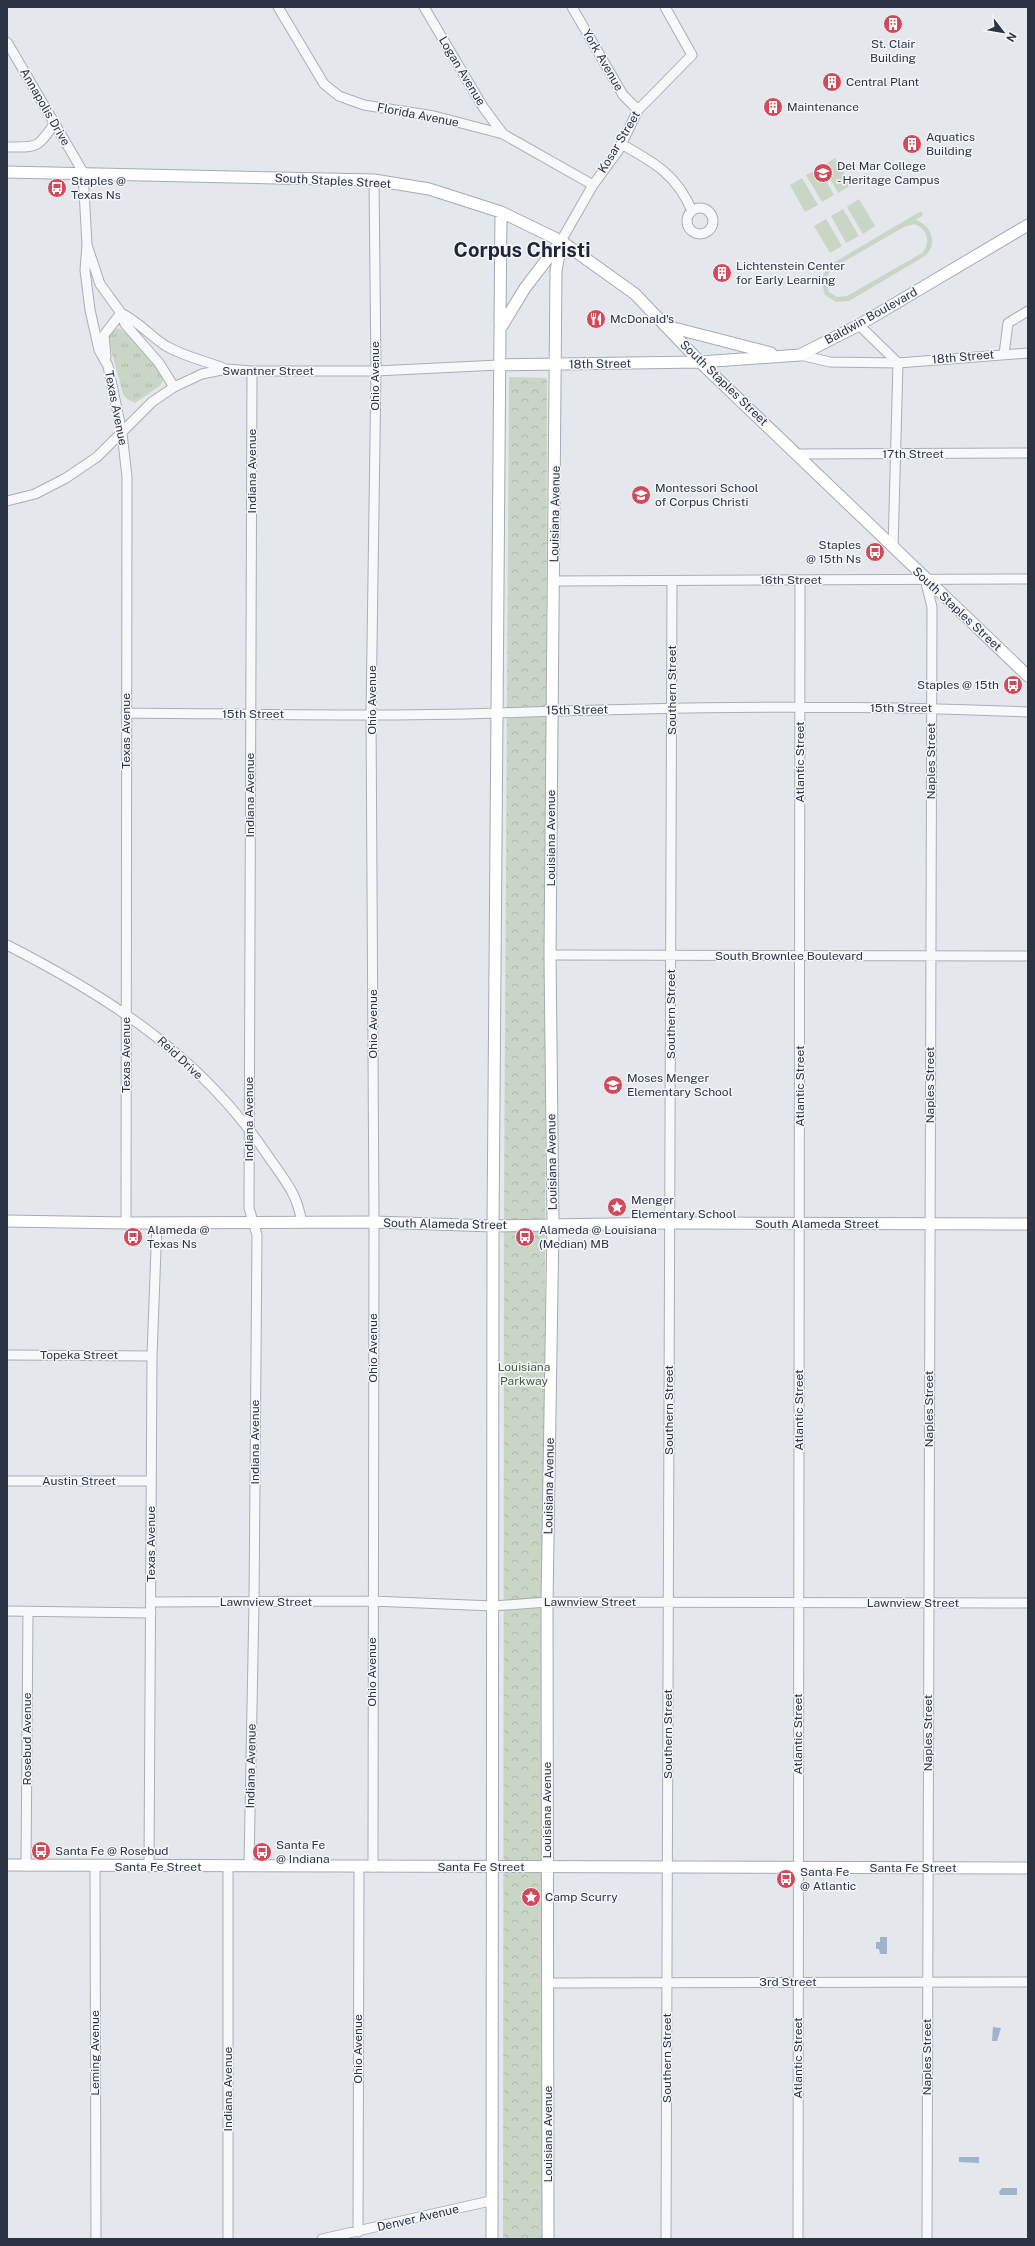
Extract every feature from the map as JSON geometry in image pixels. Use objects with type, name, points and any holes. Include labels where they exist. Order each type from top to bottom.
[{"type":"main road","name":"South Staples Street","points":[[7,172],[83,172],[374,180],[429,189],[501,212],[561,241],[635,294],[700,362],[1028,676]]},
{"type":"main road","points":[[492,2239],[490,2201],[493,1868],[492,1226],[498,713],[501,212]]},
{"type":"main road","name":"Baldwin Boulevard","points":[[700,362],[800,355],[859,325],[1028,225]]},
{"type":"main road","points":[[500,329],[525,288],[561,241]]},
{"type":"main road","name":"Louisiana Avenue","points":[[548,2239],[549,1982],[547,1866],[547,1602],[553,1224],[550,955],[556,271],[561,241]]},
{"type":"main road","points":[[666,326],[725,343],[784,356]]},
{"type":"main road","name":"18th Street","points":[[499,365],[700,362]]},
{"type":"main road","name":"South Alameda Street","points":[[7,1221],[126,1223],[374,1222],[492,1226],[670,1223],[930,1225],[1028,1224]]},
{"type":"main road","name":"Santa Fe Street","points":[[7,1866],[1028,1868]]},
{"type":"street","name":"Florida Avenue","points":[[278,7],[324,84],[339,96],[364,105],[434,116],[503,134],[593,185]]},
{"type":"street","name":"Logan Avenue","points":[[424,7],[483,107],[503,134]]},
{"type":"street","name":"York Avenue","points":[[572,7],[623,95],[638,110]]},
{"type":"street","name":"Kosar Street","points":[[561,241],[593,185],[621,144],[638,110],[692,55],[665,7]]},
{"type":"street","name":"Annapolis Drive","points":[[7,42],[83,172]]},
{"type":"street","points":[[7,147],[31,147],[38,145],[54,124]]},
{"type":"street","points":[[621,144],[655,162],[670,176],[687,200],[692,211]]},
{"type":"street","name":"Texas Avenue","points":[[83,172],[87,245],[85,270],[90,310],[99,350],[108,366],[122,433],[128,477],[126,713],[126,1223]]},
{"type":"street","name":"Ohio Avenue","points":[[373,1867],[372,1601],[374,1222],[371,714],[376,371],[374,180]]},
{"type":"street","name":"Texas Avenue","points":[[87,245],[100,284],[121,313],[125,324],[158,363],[174,387]]},
{"type":"street","points":[[1004,354],[1008,323],[1028,311]]},
{"type":"street","points":[[108,366],[104,335],[121,313]]},
{"type":"street","name":"Texas Avenue","points":[[121,313],[166,346],[190,358],[226,369]]},
{"type":"street","points":[[859,325],[898,363],[893,548]]},
{"type":"street","name":"18th Street","points":[[800,355],[830,362],[898,363],[1004,354],[1028,354]]},
{"type":"street","name":"Swantner Street","points":[[7,502],[35,494],[66,478],[97,457],[152,402],[174,387],[202,374],[226,369],[252,371],[376,371],[499,365]]},
{"type":"street","name":"Indiana Avenue","points":[[249,1866],[254,1602],[257,1235],[249,1208],[252,371]]},
{"type":"street","name":"17th Street","points":[[797,454],[1028,454]]},
{"type":"street","name":"Naples Street","points":[[925,579],[932,607],[927,2239]]},
{"type":"street","name":"16th Street","points":[[554,581],[1028,579]]},
{"type":"street","name":"Atlantic Street","points":[[798,2239],[800,580]]},
{"type":"street","name":"Southern Street","points":[[666,2239],[672,581]]},
{"type":"street","name":"15th Street","points":[[126,713],[498,713],[552,710],[672,708],[931,708],[1028,712]]},
{"type":"street","name":"Reid Drive","points":[[7,945],[50,967],[126,1012],[164,1042],[206,1082],[250,1130],[294,1196],[302,1222]]},
{"type":"street","name":"South Brownlee Boulevard","points":[[550,955],[800,955],[930,958],[1028,956]]},
{"type":"street","name":"Texas Avenue","points":[[149,1867],[152,1613],[152,1356],[157,1222]]},
{"type":"street","name":"Topeka Street","points":[[7,1355],[152,1356]]},
{"type":"street","name":"Austin Street","points":[[7,1481],[151,1480]]},
{"type":"street","name":"Lawnview Street","points":[[151,1602],[372,1601],[493,1606],[547,1602],[1028,1603]]},
{"type":"street","points":[[7,1612],[152,1613]]},
{"type":"street","name":"Rosebud Avenue","points":[[26,1866],[28,1612]]},
{"type":"street","name":"Ohio Avenue","points":[[358,2232],[359,1866]]},
{"type":"street","name":"Leming Avenue","points":[[95,1867],[96,2239]]},
{"type":"street","name":"Indiana Avenue","points":[[228,1867],[228,2239]]},
{"type":"street","name":"3rd Street","points":[[549,1982],[1028,1982]]},
{"type":"street","name":"Denver Avenue","points":[[322,2239],[490,2201]]},
{"type":"green space","points":[[835,158],[851,185],[838,193],[823,166]]},
{"type":"green space","points":[[819,168],[834,195],[822,202],[806,175]]},
{"type":"green space","points":[[802,178],[818,205],[805,212],[790,185]]},
{"type":"green space","points":[[859,199],[875,226],[863,234],[847,207]]},
{"type":"green space","points":[[843,209],[859,236],[846,243],[831,216]]},
{"type":"green space","points":[[921,211],[923,215],[916,220],[926,226],[932,241],[929,251],[925,256],[849,301],[836,302],[825,295],[821,280],[828,266]],"holes":[[[914,224],[918,226],[927,236],[927,244],[922,253],[847,296],[837,297],[829,292],[825,280],[831,269],[904,227]]]},
{"type":"green space","points":[[826,219],[842,246],[830,253],[814,226]]},
{"type":"green space","points":[[115,328],[121,329],[128,334],[143,349],[156,366],[163,380],[161,385],[135,403],[127,399],[123,394],[109,342],[109,335]]},
{"type":"green space","name":"Louisiana Parkway","points":[[509,377],[547,378],[543,2239],[503,2239],[504,1203]]},
{"type":"water","points":[[880,1937],[887,1937],[887,1954],[880,1954],[879,1949],[876,1949],[876,1942],[880,1942]]},
{"type":"water","points":[[993,2027],[1001,2028],[997,2041],[992,2041]]},
{"type":"water","points":[[959,2157],[979,2157],[979,2163],[959,2162]]},
{"type":"water","points":[[1002,2188],[1017,2188],[1017,2195],[1000,2195],[999,2192]]},
{"type":"place","name":"St. Clair Building","points":[[893,24]]},
{"type":"place","name":"Central Plant","points":[[832,82]]},
{"type":"place","name":"Maintenance","points":[[773,107]]},
{"type":"place","name":"Aquatics Building","points":[[912,144]]},
{"type":"place","name":"Del Mar College - Heritage Campus","points":[[823,173]]},
{"type":"place","name":"Staples @ Texas Ns","points":[[57,188]]},
{"type":"place","name":"Lichtenstein Center for Early Learning","points":[[722,273]]},
{"type":"place","name":"McDonald's","points":[[596,319]]},
{"type":"place","name":"Montessori School of Corpus Christi","points":[[641,495]]},
{"type":"place","name":"Staples @ 15th Ns","points":[[875,552]]},
{"type":"place","name":"Staples @ 15th","points":[[1013,685]]},
{"type":"place","name":"Moses Menger Elementary School","points":[[613,1085]]},
{"type":"place","name":"Menger Elementary School","points":[[617,1207]]},
{"type":"place","name":"Alameda @ Texas Ns","points":[[133,1237]]},
{"type":"place","name":"Alameda @ Louisiana (Median) MB","points":[[525,1237]]},
{"type":"place","name":"Santa Fe @ Rosebud","points":[[41,1851]]},
{"type":"place","name":"Santa Fe @ Indiana","points":[[262,1852]]},
{"type":"place","name":"Santa Fe @ Atlantic","points":[[786,1879]]},
{"type":"place","name":"Camp Scurry","points":[[531,1897]]},
{"type":"district","name":"Corpus Christi","points":[[522,250]]}]
